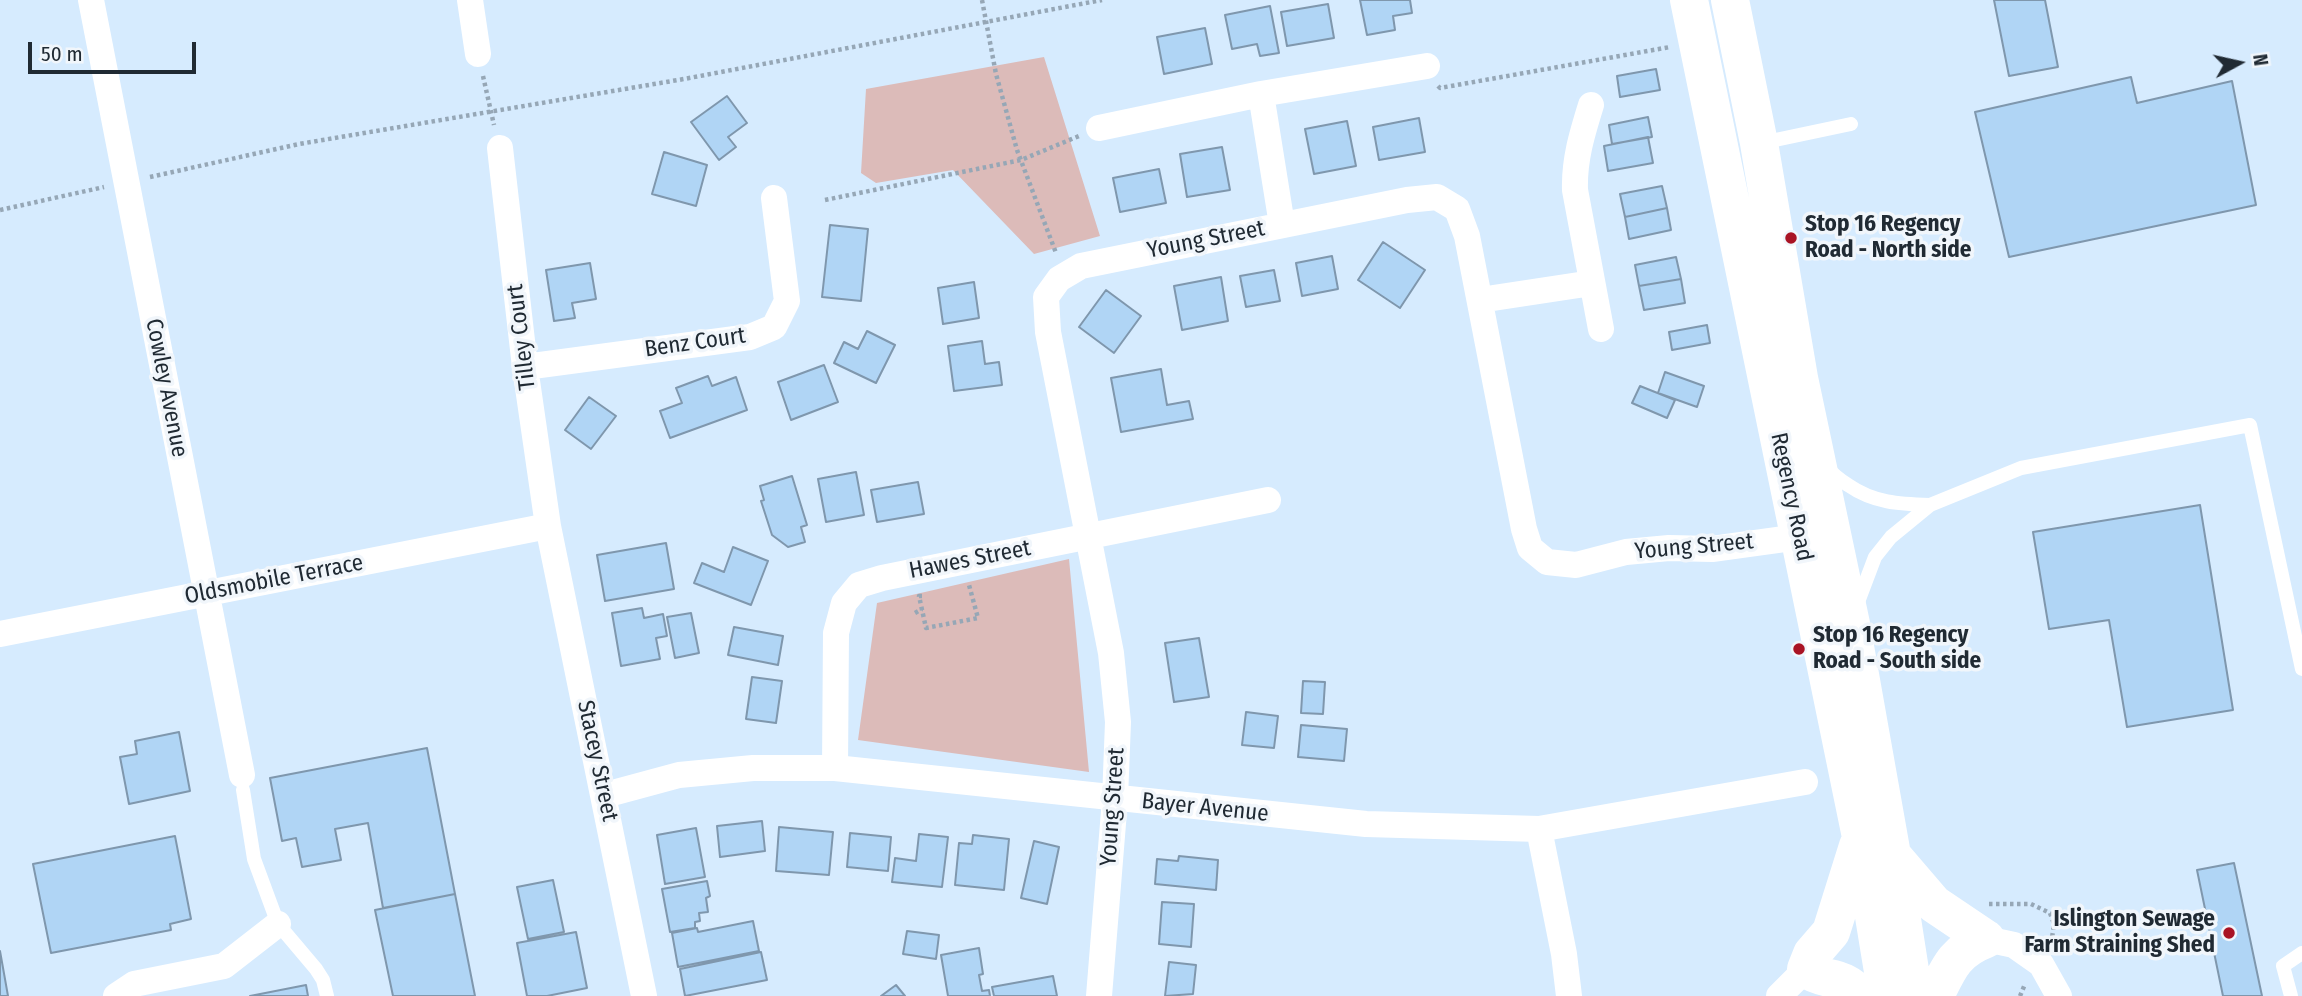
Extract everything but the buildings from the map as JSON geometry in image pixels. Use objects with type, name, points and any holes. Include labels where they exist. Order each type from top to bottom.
[{"type":"main road","name":"Regency Road","points":[[1689,0],[1720,152],[1815,533],[1877,846],[1914,996]]},
{"type":"main road","name":"Regency Road","points":[[1734,4],[1799,378],[1814,446],[1815,533],[1851,624],[1877,846],[1887,996]]},
{"type":"main road","points":[[1720,152],[1759,143]]},
{"type":"main road","points":[[1861,996],[1844,981],[1814,975],[1806,969],[1812,954],[1832,932],[1877,846],[1934,905],[1985,921],[1951,963],[1935,996]]},
{"type":"street","name":"Cowley Avenue","points":[[91,0],[242,783]]},
{"type":"street","points":[[470,0],[478,54]]},
{"type":"street","points":[[1099,128],[1261,94],[1422,67]]},
{"type":"street","points":[[1261,94],[1282,225]]},
{"type":"street","points":[[1591,105],[1574,172],[1601,329]]},
{"type":"street","name":"Tilley Court","points":[[500,148],[525,367],[548,526]]},
{"type":"street","name":"Young Street","points":[[1099,996],[1115,799],[1118,722],[1111,653],[1048,332],[1046,297],[1059,278],[1081,265],[1407,200],[1437,197],[1457,209],[1467,236],[1524,529],[1530,548],[1547,562],[1576,565],[1626,552],[1669,548],[1712,549],[1815,533]]},
{"type":"street","name":"Benz Court","points":[[525,367],[750,337],[774,327],[787,301],[774,198]]},
{"type":"street","points":[[1480,300],[1591,283]]},
{"type":"street","name":"Hawes Street","points":[[835,768],[836,633],[844,603],[859,585],[882,578],[1268,500]]},
{"type":"street","name":"Oldsmobile Terrace","points":[[0,634],[548,526]]},
{"type":"street","name":"Stacey Street","points":[[548,526],[645,996]]},
{"type":"street","name":"Bayer Avenue","points":[[605,795],[679,775],[753,768],[835,768],[1366,824],[1539,829],[1805,782]]},
{"type":"street","points":[[1539,829],[1564,954],[1569,996]]},
{"type":"street","points":[[1985,921],[2041,964],[2059,996]]},
{"type":"street","points":[[116,996],[134,984],[225,966],[278,924]]},
{"type":"street","points":[[1779,996],[1806,969]]},
{"type":"lane","points":[[1759,143],[1852,124]]},
{"type":"lane","points":[[1851,624],[1875,557],[1891,537],[1930,505],[2021,468],[2250,425],[2302,669]]},
{"type":"lane","points":[[1814,446],[1832,475],[1863,495],[1892,504],[1930,505]]},
{"type":"lane","points":[[242,783],[254,859],[278,924],[323,980],[327,996]]},
{"type":"lane","points":[[2291,996],[2283,967],[2302,953]]},
{"type":"path","points":[[982,0],[996,75],[1021,160],[1055,248],[1059,278]]},
{"type":"path","points":[[0,209],[299,144],[684,79],[1102,0]]},
{"type":"path","points":[[1422,67],[1440,88],[1678,46]]},
{"type":"path","points":[[478,54],[500,148]]},
{"type":"path","points":[[825,200],[1021,160],[1099,128]]},
{"type":"path","points":[[956,588],[969,585],[976,577]]},
{"type":"path","points":[[932,593],[919,596],[926,628],[978,618],[969,585]]},
{"type":"path","points":[[915,613],[922,609]]},
{"type":"path","points":[[1985,921],[2031,904],[2050,913],[2054,924],[2051,947],[2041,964]]},
{"type":"shaded area","points":[[1044,57],[1100,236],[1034,254],[953,170],[876,183],[861,173],[866,89]]},
{"type":"shaded area","points":[[1069,559],[1089,772],[858,740],[877,603]]},
{"type":"place","name":"Stop 16 Regency Road - North side","points":[[1791,238]]},
{"type":"place","name":"Stop 16 Regency Road - South side","points":[[1799,649]]},
{"type":"place","name":"Islington Sewage Farm Straining Shed","points":[[2229,933]]}]
